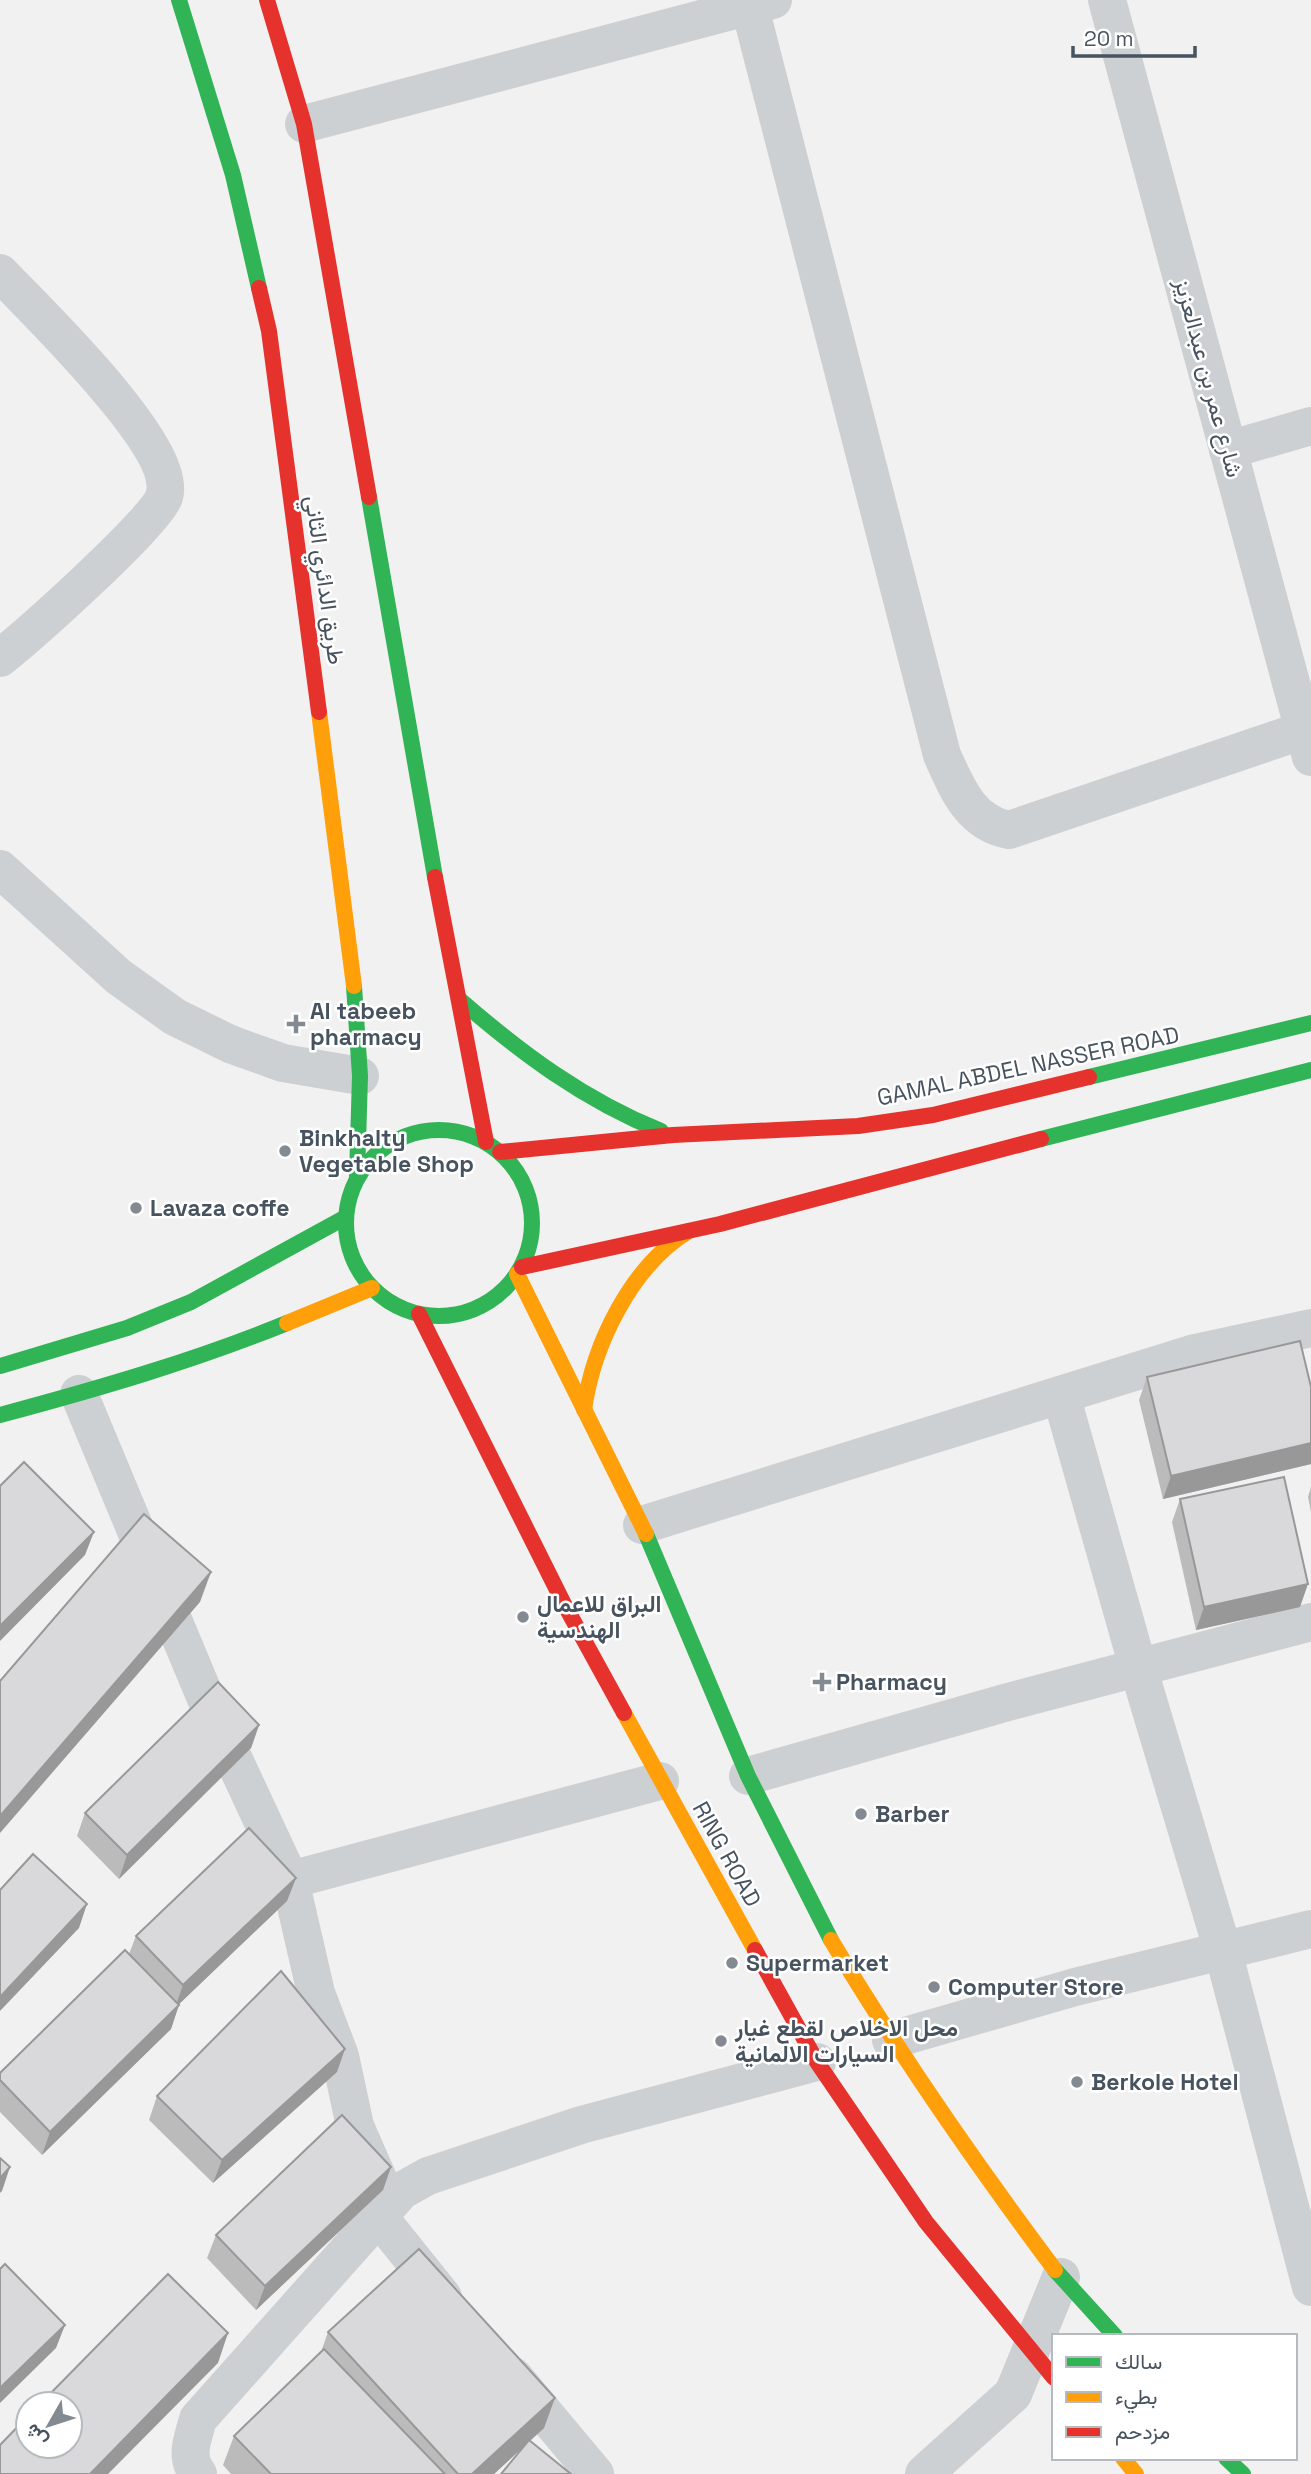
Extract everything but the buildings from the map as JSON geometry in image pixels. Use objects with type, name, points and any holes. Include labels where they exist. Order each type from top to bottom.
[{"type":"main road","name":"طريق الدائري الثاني","points":[[178,0],[233,175],[269,331],[354,968],[359,1076],[357,1176]]},
{"type":"main road","points":[[267,0],[304,124],[350,374],[440,903],[493,1147]]},
{"type":"main road","points":[[459,999],[525,1057],[572,1089],[618,1116],[673,1135]]},
{"type":"main road","name":"GAMAL ABDEL NASSER ROAD","points":[[493,1147],[858,1126],[933,1115],[1311,1023]]},
{"type":"main road","points":[[519,1270],[1218,1091],[1311,1070]]},
{"type":"main road","points":[[429,1129],[459,1131],[493,1147],[525,1186],[533,1226],[519,1270],[498,1295],[475,1310],[447,1316],[419,1314],[394,1305],[372,1289],[357,1268],[348,1243],[345,1217],[357,1176],[375,1153],[400,1137],[429,1129]]},
{"type":"main road","points":[[0,1366],[127,1328],[191,1302],[345,1217]]},
{"type":"main road","points":[[584,1410],[587,1379],[597,1349],[617,1309],[680,1235],[695,1227]]},
{"type":"main road","points":[[519,1270],[584,1410],[642,1525],[748,1776],[815,1914],[891,2040],[980,2170],[1061,2277],[1113,2334]]},
{"type":"main road","points":[[0,1415],[79,1394],[227,1347],[372,1289]]},
{"type":"main road","name":"RING ROAD","points":[[419,1314],[563,1602],[817,2062],[926,2221],[1042,2365]]},
{"type":"main road","points":[[1124,2460],[1136,2474]]},
{"type":"main road","points":[[1228,2460],[1243,2474]]},
{"type":"street","name":"شارع عمر بن عبدالعزيز","points":[[1107,0],[1307,744]]},
{"type":"street","points":[[304,124],[757,2],[942,755],[971,810],[995,828],[1009,830],[1307,744]]},
{"type":"street","points":[[0,273],[96,376],[141,429],[165,474],[163,498],[131,537],[0,658]]},
{"type":"street","points":[[1228,450],[1311,426]]},
{"type":"street","points":[[0,869],[119,977],[175,1017],[230,1044],[283,1063],[359,1076]]},
{"type":"street","points":[[642,1525],[1195,1353],[1311,1328]]},
{"type":"street","points":[[79,1394],[209,1706],[290,1880],[316,1993],[340,2056],[355,2126],[383,2190],[378,2216]]},
{"type":"street","points":[[1061,1395],[1138,1667],[1223,1951],[1311,2287]]},
{"type":"street","points":[[748,1776],[1138,1667],[1311,1622]]},
{"type":"street","points":[[290,1880],[660,1781]]},
{"type":"street","points":[[891,2040],[1075,1987],[1311,1929]]},
{"type":"street","points":[[198,2474],[191,2465],[189,2450],[198,2418],[378,2216],[410,2186],[428,2176],[480,2157],[581,2125],[817,2062]]},
{"type":"street","points":[[378,2216],[467,2324]]},
{"type":"street","points":[[925,2474],[1002,2407],[1022,2379],[1042,2365],[1061,2277]]},
{"type":"street","points":[[494,2354],[557,2425],[594,2474]]},
{"type":"traffic: fast","points":[[179,0],[233,175],[259,288]]},
{"type":"traffic: fast","points":[[369,497],[435,877]]},
{"type":"traffic: fast","points":[[354,986],[360,1076],[357,1176]]},
{"type":"traffic: fast","points":[[459,999],[554,1074],[606,1105],[661,1131]]},
{"type":"traffic: fast","points":[[1089,1077],[1311,1023]]},
{"type":"traffic: fast","points":[[1041,1139],[1311,1070]]},
{"type":"traffic: fast","points":[[439,1130],[474,1137],[505,1157],[525,1188],[532,1223],[525,1258],[505,1289],[474,1309],[439,1316],[404,1309],[373,1289],[353,1258],[346,1223],[353,1188],[373,1157],[404,1137],[439,1130]]},
{"type":"traffic: fast","points":[[0,1366],[127,1328],[191,1302],[346,1217]]},
{"type":"traffic: fast","points":[[0,1415],[217,1350],[287,1323]]},
{"type":"traffic: fast","points":[[646,1534],[748,1776],[831,1940]]},
{"type":"traffic: fast","points":[[1055,2270],[1113,2334]]},
{"type":"traffic: fast","points":[[1228,2460],[1243,2474]]},
{"type":"traffic: slow","points":[[319,712],[354,986]]},
{"type":"traffic: slow","points":[[584,1410],[596,1360],[618,1309],[649,1265],[668,1246],[689,1231]]},
{"type":"traffic: slow","points":[[517,1274],[646,1534]]},
{"type":"traffic: slow","points":[[287,1323],[372,1288]]},
{"type":"traffic: slow","points":[[624,1713],[755,1950]]},
{"type":"traffic: slow","points":[[831,1940],[939,2108],[1055,2270]]},
{"type":"traffic: slow","points":[[1125,2460],[1136,2474]]},
{"type":"traffic: jam","points":[[267,0],[304,124],[369,497]]},
{"type":"traffic: jam","points":[[259,288],[269,331],[319,712]]},
{"type":"traffic: jam","points":[[435,877],[486,1142]]},
{"type":"traffic: jam","points":[[500,1152],[673,1135],[858,1126],[933,1115],[1089,1077]]},
{"type":"traffic: jam","points":[[522,1267],[720,1224],[1041,1139]]},
{"type":"traffic: jam","points":[[419,1314],[563,1602],[624,1713]]},
{"type":"traffic: jam","points":[[755,1950],[817,2062],[926,2222],[1052,2376]]},
{"type":"place","name":"Al tabeeb pharmacy","points":[[296,1024]]},
{"type":"place","name":"Binkhalty Vegetable Shop","points":[[285,1151]]},
{"type":"place","name":"Lavaza coffe","points":[[136,1208]]},
{"type":"place","name":"البراق للاعمال الهندسية","points":[[523,1617]]},
{"type":"place","name":"Pharmacy","points":[[822,1682]]},
{"type":"place","name":"Barber","points":[[861,1814]]},
{"type":"place","name":"Supermarket","points":[[732,1963]]},
{"type":"place","name":"Computer Store","points":[[934,1987]]},
{"type":"place","name":"محل الاخلاص لقطع غيار السيارات الالمانية","points":[[721,2041]]},
{"type":"place","name":"Berkole Hotel","points":[[1077,2082]]}]
